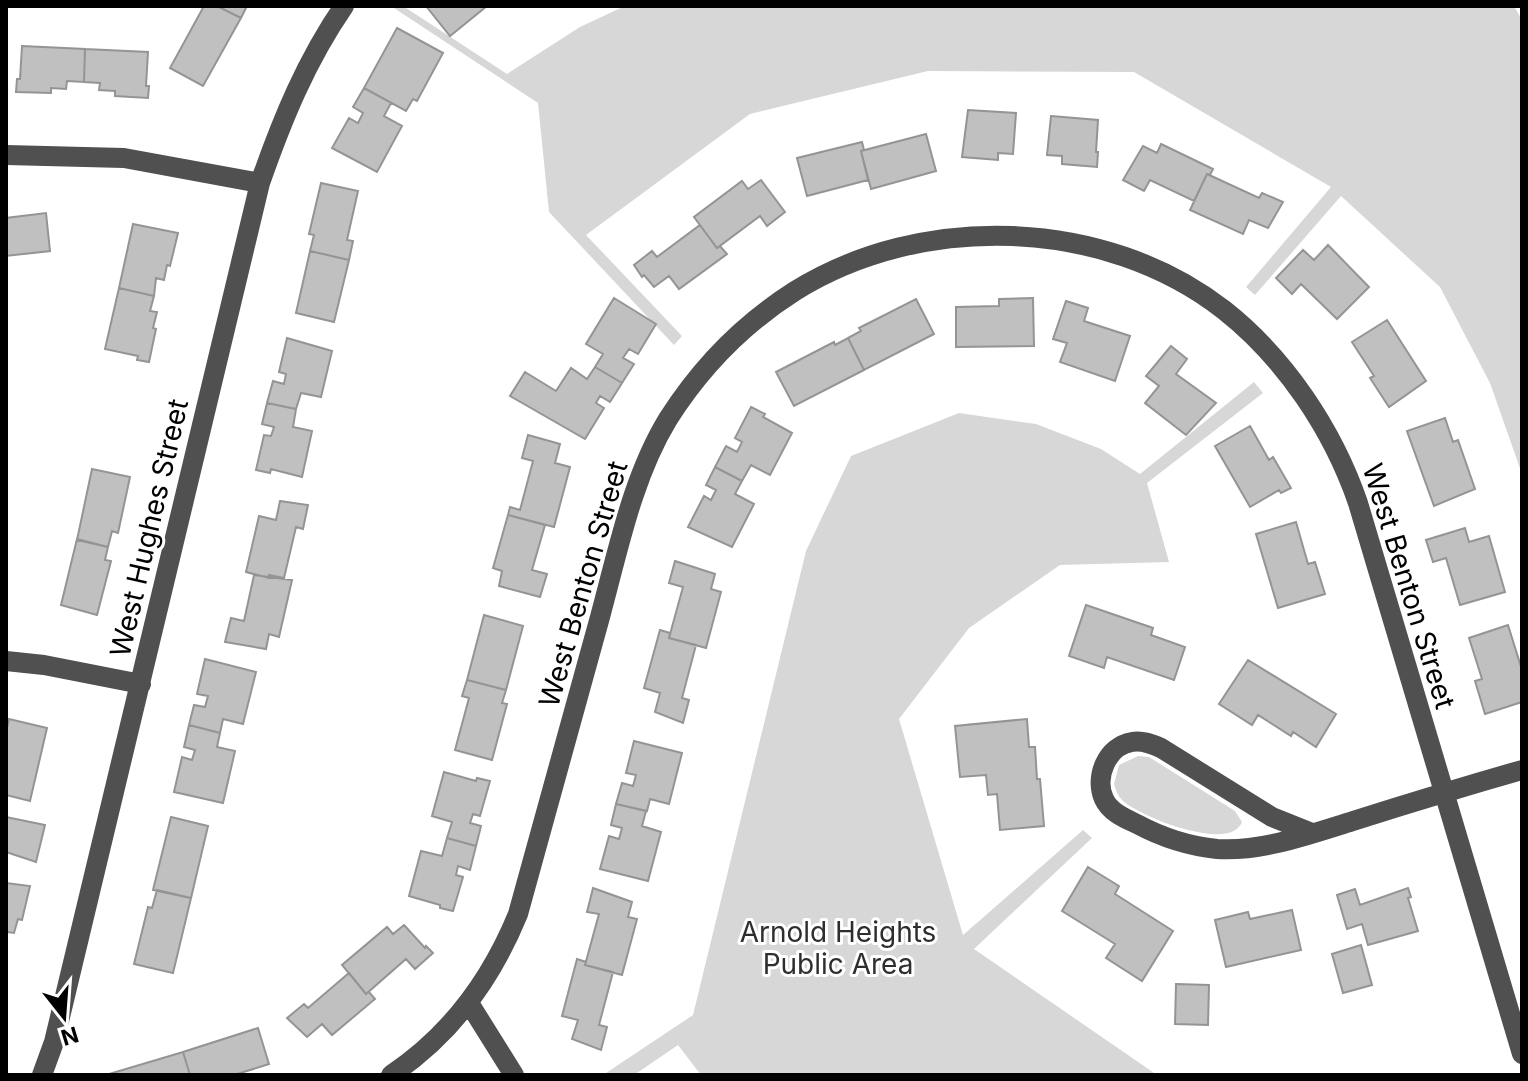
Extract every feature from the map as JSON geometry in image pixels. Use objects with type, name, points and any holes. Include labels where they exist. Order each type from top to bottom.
[{"type":"street","name":"West Hughes Street","points":[[42,1075],[54,1042],[260,183],[296,87],[344,6]]},
{"type":"street","points":[[6,155],[124,158],[260,183]]},
{"type":"street","name":"West Benton Street","points":[[391,1075],[420,1054],[469,1003],[495,964],[518,914],[628,513],[646,464],[667,422],[709,363],[757,318],[815,280],[862,259],[904,246],[955,238],[1022,236],[1100,250],[1150,267],[1188,287],[1225,311],[1257,340],[1278,362],[1320,423],[1351,484],[1522,1054]]},
{"type":"street","points":[[6,661],[44,665],[141,684]]},
{"type":"street","points":[[1312,833],[1272,817],[1161,748],[1147,743],[1122,745],[1109,757],[1102,772],[1101,788],[1108,808],[1154,833],[1186,845],[1243,848],[1312,833],[1522,770]]},
{"type":"street","points":[[469,1003],[514,1075]]},
{"type":"green space","points":[[391,6],[403,6],[507,74],[580,27],[625,6],[1514,6],[1522,20],[1522,474],[1490,383],[1440,287],[1341,196],[1255,295],[1246,287],[1331,187],[1134,72],[928,71],[750,114],[586,235],[682,336],[674,345],[549,212],[538,103]]},
{"type":"green space","name":"Arnold Heights Public Area","points":[[1254,382],[1263,393],[1147,483],[1169,562],[1060,565],[969,628],[899,719],[963,935],[1083,830],[1092,838],[974,949],[1157,1075],[701,1075],[678,1045],[634,1075],[603,1075],[693,1015],[806,551],[851,456],[959,413],[1036,424],[1101,449],[1140,474]]},
{"type":"green space","points":[[1138,756],[1149,757],[1235,811],[1242,822],[1234,831],[1204,833],[1165,823],[1133,808],[1121,799],[1114,784],[1119,765]]},
{"type":"building","points":[[204,6],[217,6],[241,18],[203,86],[170,68]]},
{"type":"building","points":[[217,6],[247,6],[241,18]]},
{"type":"building","points":[[426,6],[487,6],[450,36]]},
{"type":"building","points":[[397,28],[443,53],[417,101],[413,99],[406,111],[364,88]]},
{"type":"building","points":[[22,46],[85,49],[84,82],[67,81],[66,89],[51,88],[51,93],[16,92]]},
{"type":"building","points":[[85,49],[148,52],[148,98],[115,96],[115,91],[99,90],[100,83],[84,82]]},
{"type":"building","points":[[364,88],[391,103],[384,116],[402,126],[377,172],[332,148],[349,118],[358,123],[363,113],[353,107]]},
{"type":"building","points":[[968,110],[1016,113],[1013,154],[998,153],[998,160],[962,157]]},
{"type":"building","points":[[1051,116],[1098,120],[1097,167],[1062,164],[1062,156],[1047,155]]},
{"type":"building","points":[[926,134],[936,171],[871,189],[861,151]]},
{"type":"building","points":[[862,142],[868,180],[807,196],[797,158]]},
{"type":"building","points":[[1161,144],[1213,169],[1210,175],[1207,174],[1194,201],[1150,180],[1144,191],[1123,180],[1143,146],[1157,153]]},
{"type":"building","points":[[1207,174],[1259,198],[1262,193],[1283,202],[1268,228],[1249,220],[1243,234],[1190,210]]},
{"type":"building","points":[[761,180],[785,212],[767,226],[760,216],[717,248],[694,217],[742,181],[748,189]]},
{"type":"building","points":[[321,183],[358,191],[347,240],[353,241],[349,260],[310,251],[314,235],[309,234]]},
{"type":"building","points":[[46,213],[50,251],[6,256],[6,218]]},
{"type":"building","points":[[133,224],[178,233],[164,280],[156,278],[154,296],[119,288]]},
{"type":"building","points":[[700,225],[717,248],[720,246],[727,254],[679,289],[669,276],[654,287],[644,275],[642,277],[634,265],[652,251],[657,257]]},
{"type":"building","points":[[1328,245],[1369,287],[1337,319],[1301,284],[1292,294],[1276,278],[1303,250],[1314,260]]},
{"type":"building","points":[[310,251],[349,260],[334,322],[296,313]]},
{"type":"building","points":[[119,288],[154,296],[150,311],[157,312],[153,328],[156,329],[149,362],[137,360],[138,356],[105,349]]},
{"type":"building","points":[[614,298],[656,324],[638,354],[629,349],[623,358],[634,364],[622,383],[595,367],[603,354],[586,344]]},
{"type":"building","points":[[1033,298],[1034,346],[956,347],[956,307],[999,306],[999,299]]},
{"type":"building","points":[[916,299],[934,334],[864,370],[848,338],[861,331],[859,328]]},
{"type":"building","points":[[1066,301],[1088,308],[1084,321],[1130,336],[1115,381],[1060,362],[1067,343],[1053,339]]},
{"type":"building","points":[[1387,320],[1426,381],[1389,407],[1352,342]]},
{"type":"building","points":[[287,338],[332,351],[321,397],[301,393],[296,409],[267,403],[273,381],[284,384],[286,374],[279,372]]},
{"type":"building","points":[[848,338],[864,370],[794,406],[776,372]]},
{"type":"building","points":[[1171,346],[1187,359],[1176,374],[1216,403],[1186,435],[1145,403],[1159,386],[1146,376]]},
{"type":"building","points":[[595,367],[622,383],[610,402],[600,396],[596,403],[604,408],[585,439],[510,396],[525,372],[556,391],[571,368],[587,379]]},
{"type":"building","points":[[267,403],[296,409],[293,427],[312,431],[302,477],[271,469],[270,473],[256,470],[264,435],[271,436],[274,427],[262,424]]},
{"type":"building","points":[[751,407],[792,433],[770,475],[751,465],[742,481],[715,467],[726,446],[737,452],[742,442],[735,438]]},
{"type":"building","points":[[1445,418],[1453,442],[1458,440],[1475,489],[1434,506],[1407,431]]},
{"type":"building","points":[[1250,426],[1269,460],[1273,457],[1291,488],[1281,493],[1279,490],[1250,507],[1215,446]]},
{"type":"building","points":[[528,435],[560,444],[555,463],[570,467],[554,527],[508,515],[510,507],[520,510],[533,461],[522,458]]},
{"type":"building","points":[[715,467],[742,481],[735,494],[754,504],[732,547],[688,527],[704,496],[711,500],[716,490],[706,485]]},
{"type":"building","points":[[92,469],[130,477],[118,533],[112,531],[108,547],[77,540]]},
{"type":"building","points":[[280,501],[308,505],[303,529],[296,527],[284,578],[246,572],[259,516],[276,520]]},
{"type":"building","points":[[508,515],[545,525],[532,570],[547,574],[540,597],[499,586],[502,571],[493,568]]},
{"type":"building","points":[[1296,522],[1308,564],[1315,562],[1325,594],[1278,608],[1256,534]]},
{"type":"building","points":[[1465,528],[1469,542],[1489,536],[1505,592],[1460,605],[1446,558],[1433,562],[1426,540]]},
{"type":"building","points":[[77,539],[108,547],[105,560],[111,561],[97,615],[61,605]]},
{"type":"building","points":[[675,561],[715,574],[711,589],[721,592],[706,648],[669,638],[683,587],[669,583]]},
{"type":"building","points":[[254,575],[292,580],[279,637],[269,634],[266,649],[225,642],[231,618],[244,621]]},
{"type":"building","points":[[1086,605],[1153,628],[1151,635],[1185,647],[1174,680],[1107,657],[1104,668],[1069,656]]},
{"type":"building","points":[[484,615],[523,626],[506,690],[467,680]]},
{"type":"building","points":[[1508,625],[1522,670],[1522,702],[1485,714],[1475,681],[1482,679],[1469,638]]},
{"type":"building","points":[[660,630],[670,633],[669,638],[696,645],[682,698],[689,700],[683,723],[655,712],[660,693],[644,688]]},
{"type":"building","points":[[205,659],[256,672],[243,724],[223,719],[220,733],[189,725],[194,705],[205,707],[208,696],[197,694]]},
{"type":"building","points":[[1248,660],[1336,714],[1316,747],[1293,732],[1291,736],[1258,715],[1252,725],[1219,704]]},
{"type":"building","points":[[467,680],[506,690],[502,703],[507,704],[492,760],[455,750],[469,698],[462,696]]},
{"type":"building","points":[[9,719],[47,728],[30,801],[6,795],[6,732]]},
{"type":"building","points":[[1027,719],[1029,747],[1035,747],[1044,826],[1000,830],[997,794],[988,795],[986,775],[960,777],[955,726]]},
{"type":"building","points":[[189,725],[220,733],[217,747],[235,751],[223,803],[174,792],[182,757],[192,760],[195,750],[184,747]]},
{"type":"building","points":[[634,741],[682,753],[669,804],[650,799],[647,811],[616,804],[622,783],[633,786],[636,775],[626,773]]},
{"type":"building","points":[[444,772],[476,781],[477,778],[490,781],[480,816],[473,814],[470,823],[481,826],[476,846],[447,838],[452,822],[432,816]]},
{"type":"building","points":[[616,804],[646,811],[642,826],[661,832],[648,881],[600,869],[609,836],[619,839],[622,828],[611,825]]},
{"type":"building","points":[[6,817],[45,825],[36,862],[6,852]]},
{"type":"building","points":[[171,817],[208,826],[191,898],[153,890]]},
{"type":"building","points":[[447,838],[476,846],[470,870],[458,866],[456,875],[463,877],[453,911],[409,896],[421,851],[442,856]]},
{"type":"building","points":[[1088,867],[1119,886],[1115,894],[1173,931],[1142,981],[1106,958],[1115,944],[1062,911]]},
{"type":"building","points":[[6,883],[30,886],[22,920],[18,919],[14,933],[7,932],[6,937]]},
{"type":"building","points":[[593,888],[632,902],[628,917],[637,919],[622,975],[585,965],[599,914],[587,912]]},
{"type":"building","points":[[1408,888],[1418,931],[1368,945],[1362,924],[1347,929],[1337,895],[1355,889],[1360,905]]},
{"type":"building","points":[[157,890],[191,898],[173,973],[134,964],[148,907],[152,908]]},
{"type":"building","points":[[1292,910],[1301,950],[1226,967],[1215,920],[1248,912],[1250,919]]},
{"type":"building","points":[[404,925],[433,953],[415,969],[406,959],[366,994],[342,965],[387,927],[393,934]]},
{"type":"building","points":[[1361,945],[1372,985],[1343,993],[1332,954]]},
{"type":"building","points":[[577,959],[586,962],[585,965],[613,972],[599,1025],[607,1027],[601,1050],[572,1039],[578,1020],[562,1016]]},
{"type":"building","points":[[349,973],[366,994],[369,992],[375,999],[332,1035],[322,1024],[307,1037],[287,1018],[304,1004],[308,1008]]},
{"type":"building","points":[[1176,984],[1209,985],[1208,1025],[1175,1024]]},
{"type":"building","points":[[258,1028],[269,1064],[234,1075],[190,1075],[183,1052]]},
{"type":"building","points":[[183,1052],[190,1075],[109,1075],[109,1074]]}]
